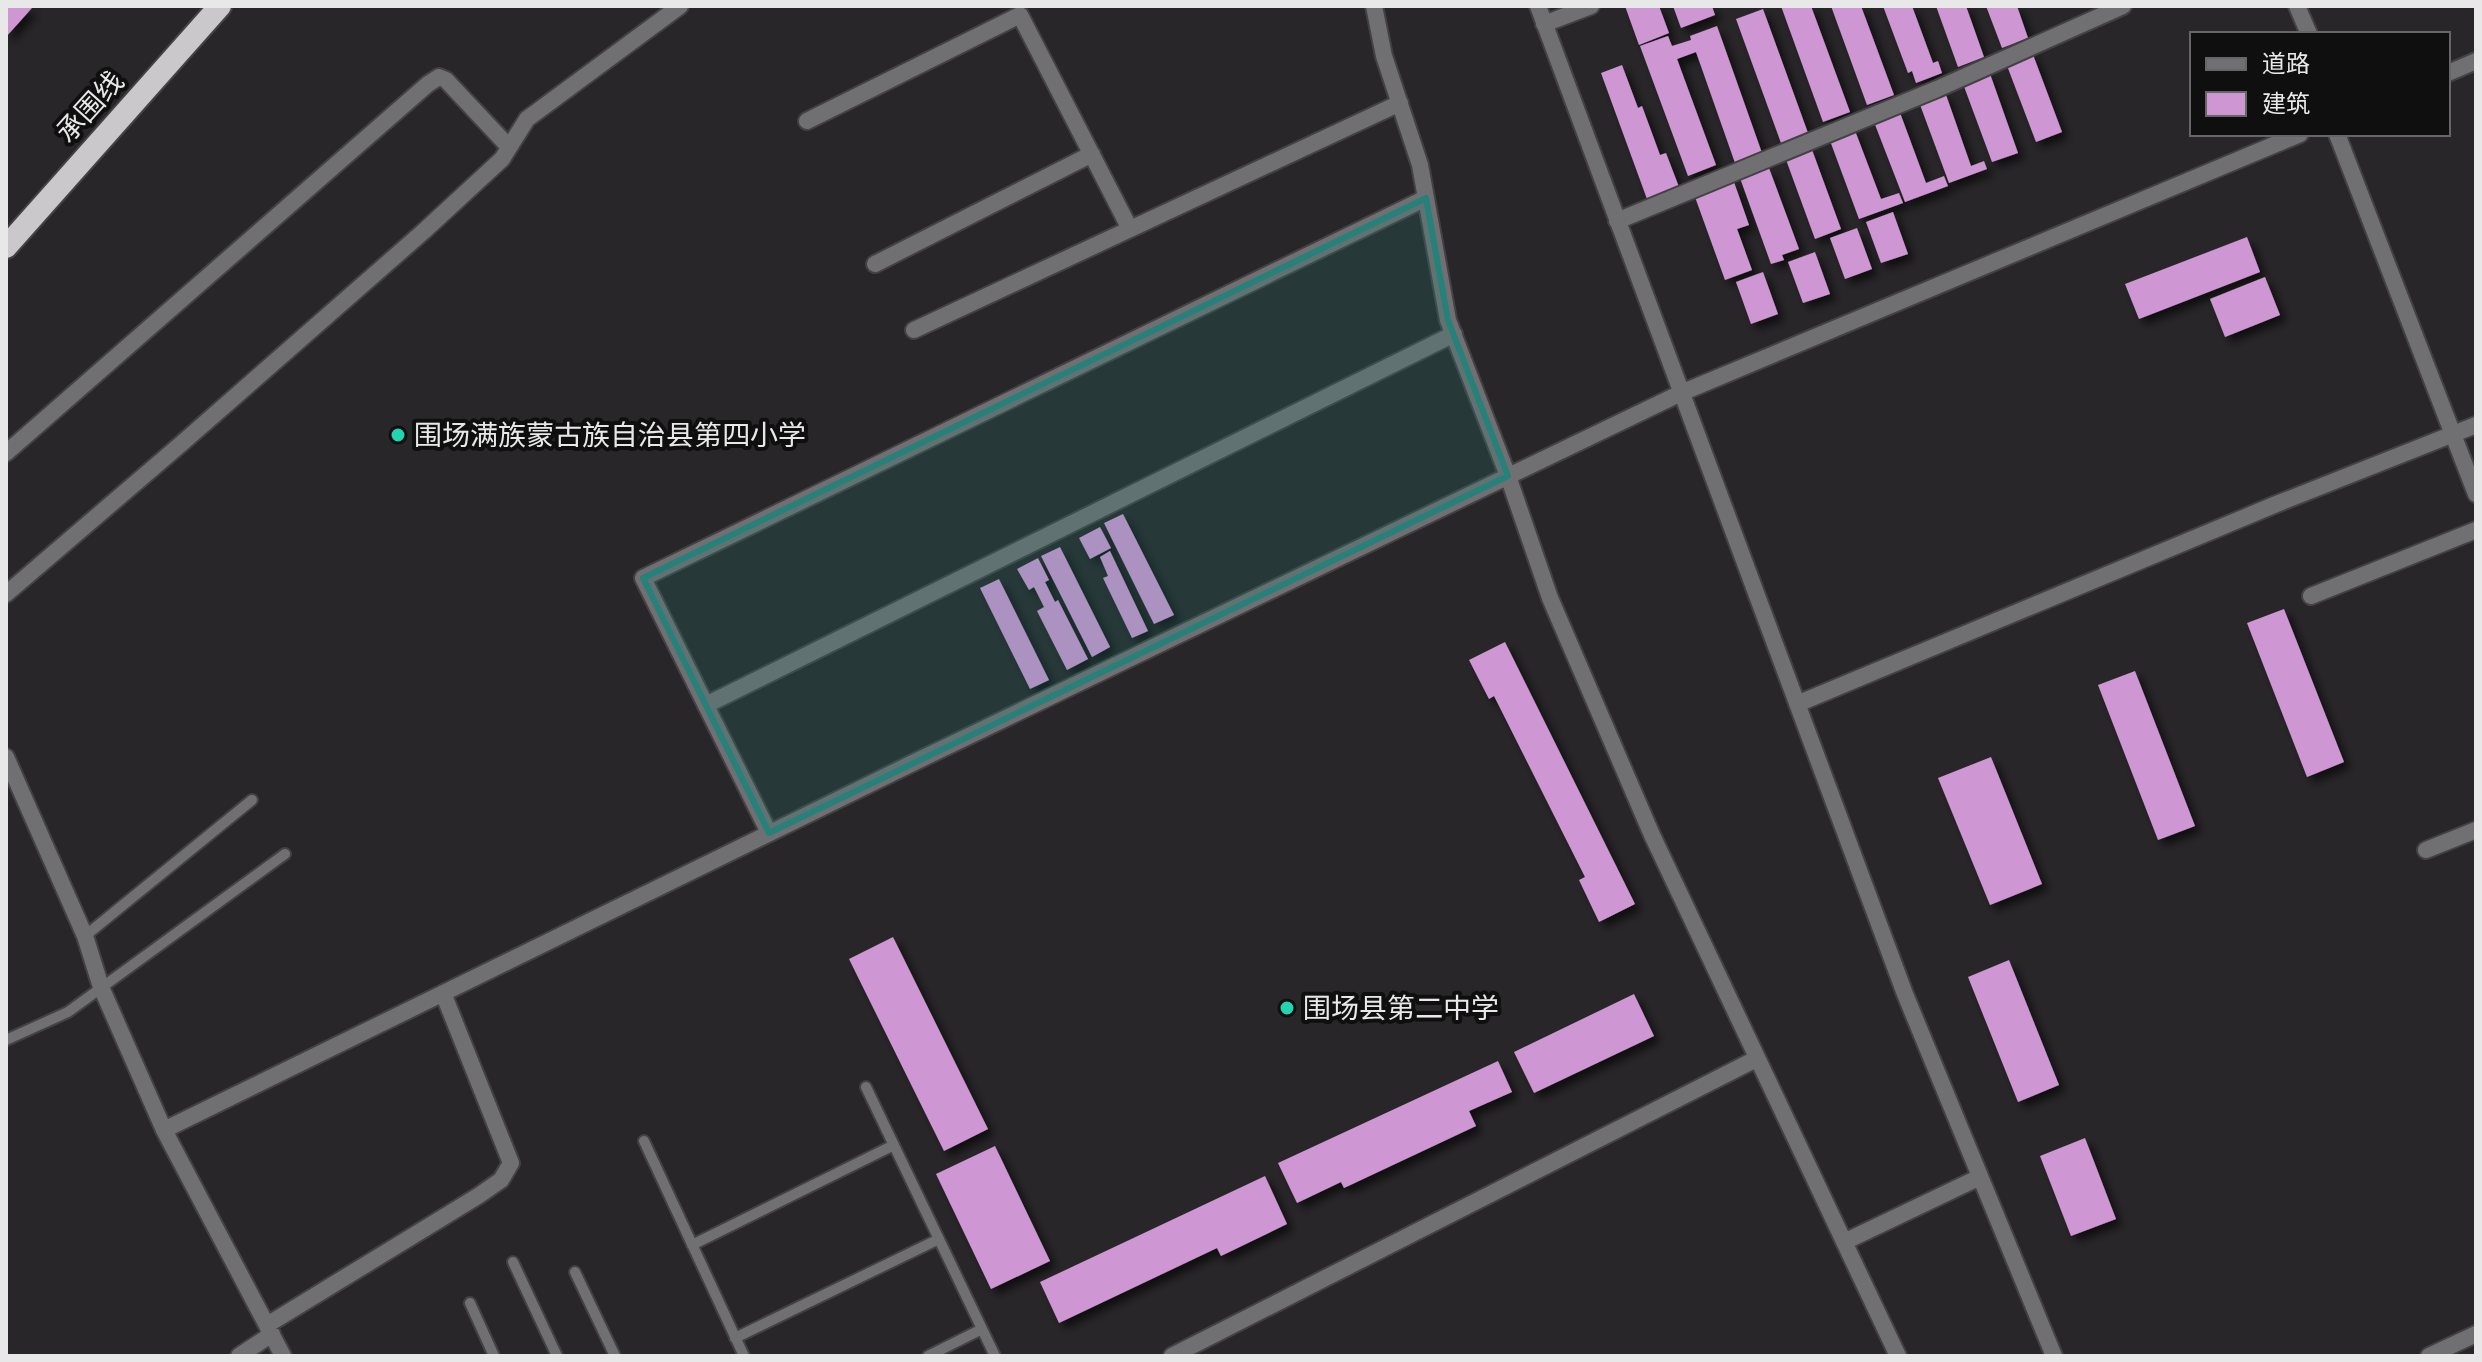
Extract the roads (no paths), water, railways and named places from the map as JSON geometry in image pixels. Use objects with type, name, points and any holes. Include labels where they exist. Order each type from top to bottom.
[{"type":"highway","name":"承围线","points":[[6,247],[220,6]]},
{"type":"street","points":[[6,594],[424,231],[502,159],[527,119],[680,6]]},
{"type":"street","points":[[1374,6],[1384,56],[1420,165],[1448,320],[1508,476],[1550,598],[1652,835],[1898,1356]]},
{"type":"street","points":[[1538,6],[1900,980],[2054,1356]]},
{"type":"street","points":[[1544,24],[1591,6]]},
{"type":"street","points":[[1617,221],[1937,89],[2123,6]]},
{"type":"street","points":[[2297,6],[2308,32]]},
{"type":"street","points":[[807,121],[1020,15],[1130,229]]},
{"type":"street","points":[[2450,72],[2476,61]]},
{"type":"street","points":[[6,453],[439,77],[446,80],[509,147]]},
{"type":"street","points":[[914,330],[1400,103]]},
{"type":"street","points":[[164,1130],[769,833],[1681,393],[2295,136]]},
{"type":"street","points":[[2338,136],[2476,494]]},
{"type":"street","points":[[875,264],[1092,154]]},
{"type":"street","points":[[769,833],[643,578],[1426,198]]},
{"type":"street","points":[[706,705],[1454,334]]},
{"type":"street","points":[[1797,704],[2274,505],[2476,425]]},
{"type":"street","points":[[2311,596],[2476,530]]},
{"type":"street","points":[[6,757],[85,936],[101,987],[164,1130],[283,1356]]},
{"type":"street","points":[[2426,850],[2476,830]]},
{"type":"street","points":[[239,1356],[270,1330],[501,1180],[511,1163],[443,993]]},
{"type":"street","points":[[1172,1356],[1756,1059]]},
{"type":"street","points":[[1844,1242],[1980,1177]]},
{"type":"street","points":[[2429,1356],[2476,1334]]},
{"type":"lane","points":[[85,936],[252,800]]},
{"type":"lane","points":[[6,1040],[68,1012],[285,854]]},
{"type":"lane","points":[[866,1087],[995,1356]]},
{"type":"lane","points":[[644,1141],[744,1356]]},
{"type":"lane","points":[[692,1245],[894,1145]]},
{"type":"lane","points":[[735,1338],[939,1239]]},
{"type":"lane","points":[[513,1262],[557,1356]]},
{"type":"lane","points":[[575,1272],[615,1356]]},
{"type":"lane","points":[[470,1303],[494,1356]]},
{"type":"lane","points":[[928,1356],[982,1329]]},
{"type":"place","name":"围场满族蒙古族自治县第四小学","points":[[398,435]]},
{"type":"place","name":"围场县第二中学","points":[[1287,1008]]}]
